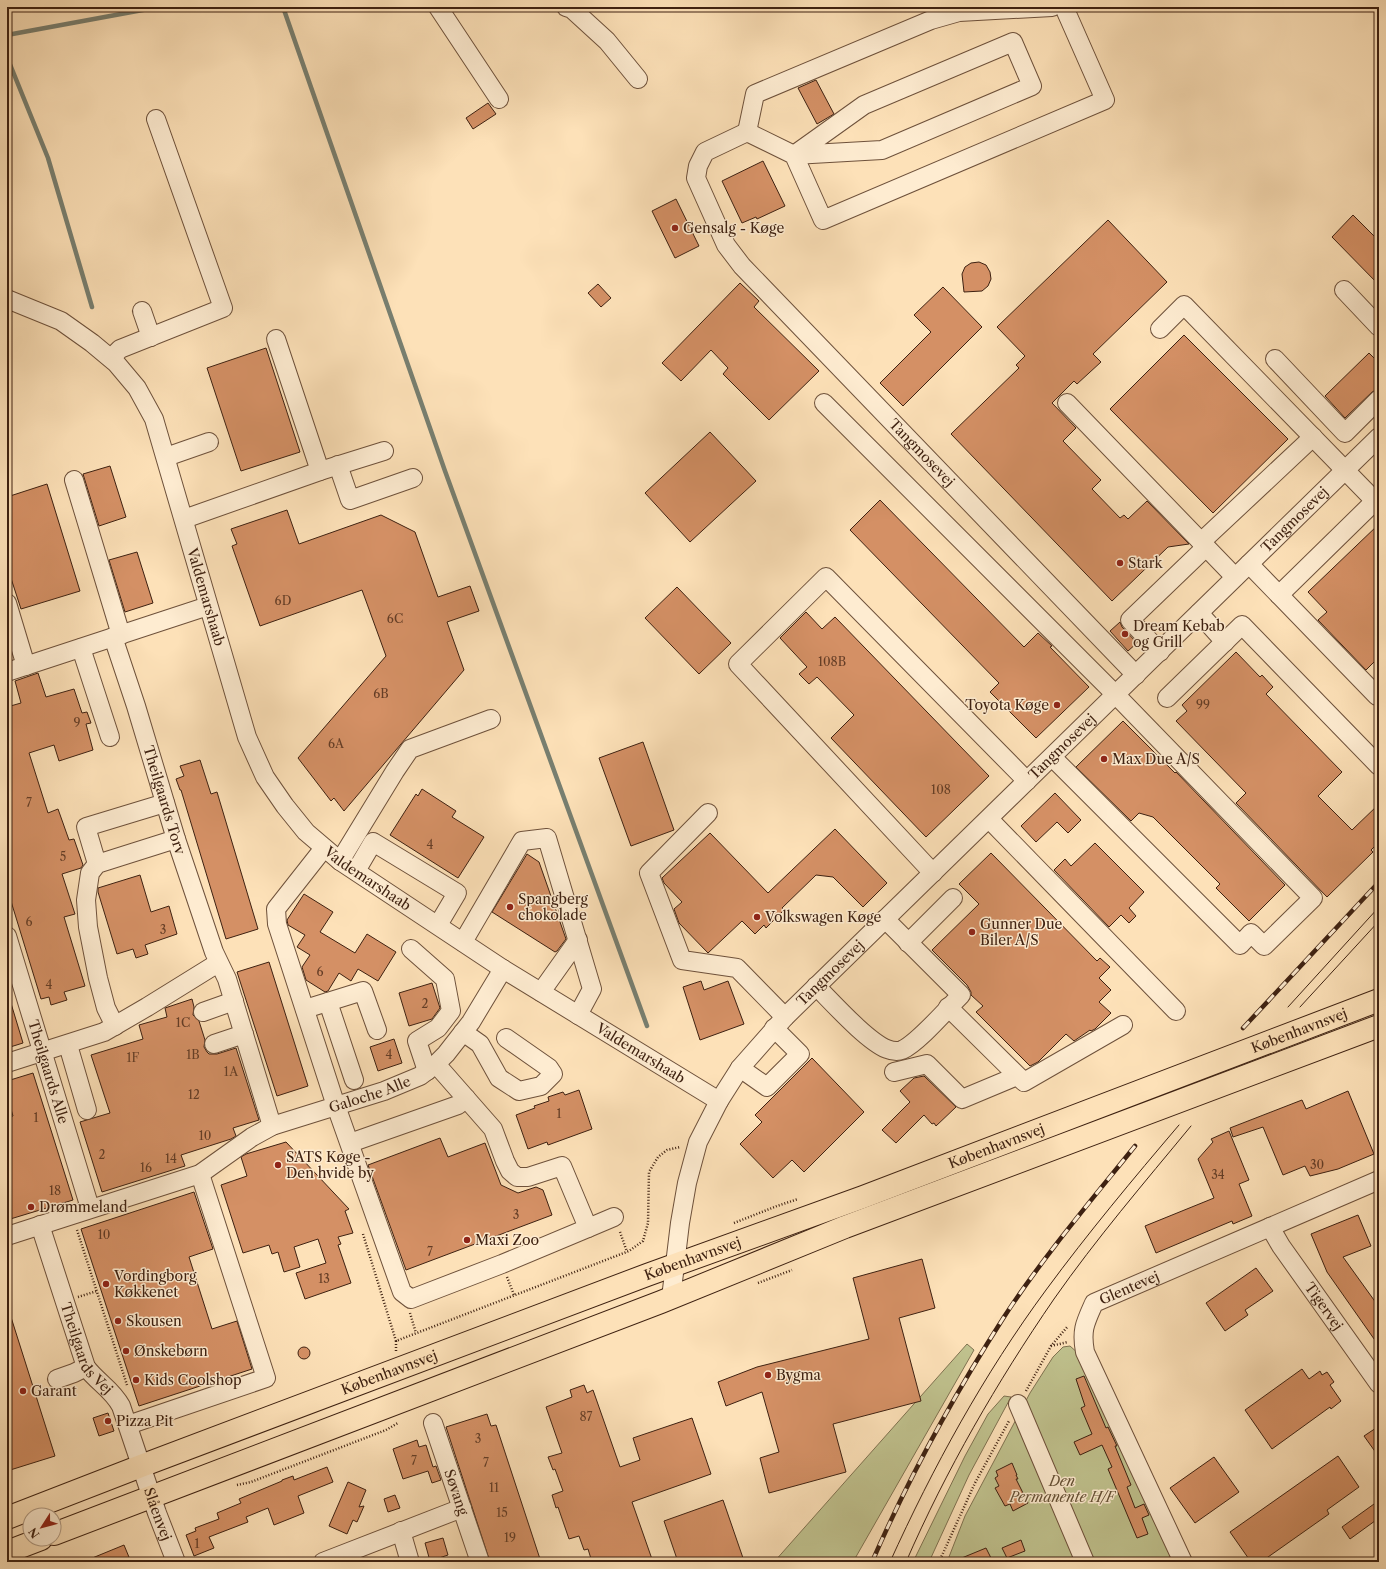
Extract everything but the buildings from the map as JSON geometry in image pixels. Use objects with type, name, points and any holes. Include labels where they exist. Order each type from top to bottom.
[{"type":"main road","name":"Københavnsvej","points":[[7,1518],[675,1264],[863,1198],[1379,1000]]},
{"type":"main road","name":"Københavnsvej","points":[[62,1531],[671,1298],[845,1227],[1379,1026]]},
{"type":"main road","points":[[7,1552],[22,1546]]},
{"type":"street","points":[[438,7],[499,99]]},
{"type":"street","points":[[566,7],[572,9],[607,41],[638,79]]},
{"type":"street","points":[[794,155],[864,105],[1013,42],[1032,86],[882,150],[794,155],[747,132],[755,94],[931,20],[959,12],[1052,7]]},
{"type":"street","points":[[794,155],[823,220],[1105,100],[1064,7]]},
{"type":"street","points":[[111,358],[120,349],[223,308],[156,119]]},
{"type":"street","name":"Tangmosevej","points":[[747,132],[705,152],[698,166],[696,178],[726,245],[742,266],[1136,675]]},
{"type":"street","points":[[1344,290],[1379,327]]},
{"type":"street","name":"Valdemarshaab","points":[[7,299],[61,321],[111,358],[137,388],[154,419],[208,606],[248,737],[265,777],[285,806],[306,832],[340,861],[503,969],[719,1101]]},
{"type":"street","points":[[1160,329],[1184,304],[1377,503],[1280,595]]},
{"type":"street","points":[[142,311],[151,337]]},
{"type":"street","points":[[276,339],[320,471]]},
{"type":"street","points":[[1274,359],[1345,434],[1379,399]]},
{"type":"street","points":[[824,403],[1116,695],[1313,898],[1264,946],[1251,933],[1240,945],[1052,757]]},
{"type":"street","points":[[1067,403],[1236,577]]},
{"type":"street","points":[[1160,652],[1130,620],[1204,544],[1313,437]]},
{"type":"street","name":"Tangmosevej","points":[[671,1298],[680,1223],[698,1142],[719,1101],[740,1068],[779,1023],[816,986],[1379,437]]},
{"type":"street","points":[[166,457],[209,442]]},
{"type":"street","points":[[184,519],[320,471],[384,451]]},
{"type":"street","points":[[338,465],[350,500],[413,478]]},
{"type":"street","name":"Theilgaards Torv","points":[[74,480],[136,706],[176,839],[218,963],[227,979],[272,1126]]},
{"type":"street","points":[[1249,564],[1377,696],[1379,695]]},
{"type":"street","points":[[933,873],[738,664],[826,578],[1027,781]]},
{"type":"street","points":[[7,603],[26,666]]},
{"type":"street","points":[[7,672],[208,606]]},
{"type":"street","points":[[1199,613],[1225,642]]},
{"type":"street","points":[[1167,698],[1242,625],[1379,766]]},
{"type":"street","points":[[81,648],[110,737]]},
{"type":"street","points":[[340,861],[410,749],[491,719]]},
{"type":"street","points":[[97,864],[86,827],[165,803]]},
{"type":"street","points":[[708,813],[649,873],[682,960],[737,968],[779,1023],[800,1054],[767,1088],[740,1068]]},
{"type":"street","points":[[988,819],[1176,1011]]},
{"type":"street","points":[[463,942],[522,841],[547,838],[592,989],[578,1015]]},
{"type":"street","points":[[115,1026],[106,1008],[98,978],[88,926],[86,900],[90,873],[97,864],[176,839]]},
{"type":"street","points":[[356,871],[373,842],[457,893],[438,925]]},
{"type":"street","points":[[324,848],[276,909],[277,924],[336,1106],[402,1292],[411,1299],[502,1264],[614,1217]]},
{"type":"street","points":[[908,943],[953,898]]},
{"type":"street","points":[[816,986],[868,1037],[887,1049],[895,1051],[909,1046],[960,995],[885,919]]},
{"type":"street","name":"Theilgaards Alle","points":[[7,936],[90,1208]]},
{"type":"street","points":[[541,992],[578,940]]},
{"type":"street","points":[[411,949],[445,979],[451,1011],[438,1028],[417,1041],[432,1067],[466,1098],[493,1129],[505,1161],[510,1171],[517,1177],[528,1177],[562,1166],[588,1228]]},
{"type":"street","points":[[7,1063],[43,1053],[104,1032],[218,963]]},
{"type":"street","name":"Galoche Alle","points":[[7,1236],[90,1208],[200,1174],[252,1137],[272,1126],[384,1091],[420,1076],[446,1054],[464,1032],[503,969]]},
{"type":"street","points":[[305,1009],[363,991],[377,1030]]},
{"type":"street","points":[[204,1012],[234,1001]]},
{"type":"street","points":[[328,1002],[354,1080]]},
{"type":"street","points":[[948,1007],[1024,1082],[1123,1025]]},
{"type":"street","points":[[464,1032],[480,1044],[498,1078],[519,1091],[541,1086],[553,1074],[549,1068],[506,1038]]},
{"type":"street","points":[[214,1044],[244,1034]]},
{"type":"street","points":[[68,1044],[87,1110]]},
{"type":"street","points":[[894,1072],[927,1064],[962,1099],[1017,1076]]},
{"type":"street","points":[[350,1143],[458,1105],[466,1098]]},
{"type":"street","points":[[128,1425],[266,1378],[200,1174]]},
{"type":"street","name":"Glentevej","points":[[1183,1562],[1085,1352],[1083,1341],[1084,1326],[1094,1303],[1379,1180]]},
{"type":"street","name":"Theilgaards Vej","points":[[40,1225],[86,1367],[91,1374],[112,1391],[117,1398],[142,1466]]},
{"type":"street","name":"Tigervej","points":[[1270,1227],[1281,1246],[1379,1384]]},
{"type":"street","points":[[57,1379],[86,1367]]},
{"type":"street","points":[[1018,1404],[1084,1562]]},
{"type":"street","name":"Søvang","points":[[433,1423],[480,1562]]},
{"type":"street","name":"Slåenvej","points":[[142,1466],[151,1496],[176,1562]]},
{"type":"street","points":[[323,1562],[462,1508]]},
{"type":"street","points":[[401,1531],[410,1562]]},
{"type":"path","points":[[396,1354],[396,1341],[627,1252],[643,1241],[648,1223],[649,1172],[658,1157],[667,1150],[698,1142]]},
{"type":"path","points":[[72,1214],[127,1385]]},
{"type":"path","points":[[614,1217],[627,1252]]},
{"type":"green space","points":[[967,1344],[974,1350],[853,1562],[774,1562]]},
{"type":"green space","name":"Den Permanente H/F","points":[[1070,1346],[1079,1354],[1176,1562],[947,1562],[965,1516],[1030,1393],[1053,1357],[1063,1347]]},
{"type":"green space","points":[[1004,1396],[1011,1397],[969,1475],[929,1562],[913,1562],[965,1456],[988,1414]]},
{"type":"waterway","points":[[7,35],[159,7]]},
{"type":"waterway","points":[[283,7],[445,471],[647,1026]]},
{"type":"waterway","points":[[7,57],[48,158],[92,307]]},
{"type":"tram line","points":[[1288,1007],[1379,907]]},
{"type":"tram line","points":[[1300,1007],[1379,921]]},
{"type":"tram line","points":[[890,1562],[942,1456],[981,1388],[1023,1322],[1078,1248],[1179,1125]]},
{"type":"tram line","points":[[906,1562],[955,1460],[1012,1362],[1054,1299],[1087,1255],[1191,1126]]},
{"type":"railway","points":[[1243,1028],[1379,882]]},
{"type":"railway","points":[[872,1562],[901,1499],[933,1437],[985,1346],[1051,1251],[1135,1146]]},
{"type":"place","name":"Gensalg - Køge","points":[[675,228]]},
{"type":"place","name":"Stark","points":[[1120,563]]},
{"type":"place","name":"Dream Kebab og Grill","points":[[1125,634]]},
{"type":"place","name":"Toyota Køge","points":[[1057,705]]},
{"type":"place","name":"Max Due A/S","points":[[1104,759]]},
{"type":"place","name":"Spangberg chokolade","points":[[510,907]]},
{"type":"place","name":"Volkswagen Køge","points":[[757,917]]},
{"type":"place","name":"Gunner Due Biler A/S","points":[[972,932]]},
{"type":"place","name":"SATS Køge - Den hvide by","points":[[278,1165]]},
{"type":"place","name":"Drømmeland","points":[[31,1207]]},
{"type":"place","name":"Maxi Zoo","points":[[467,1240]]},
{"type":"place","name":"Vordingborg Køkkenet","points":[[106,1284]]},
{"type":"place","name":"Skousen","points":[[118,1321]]},
{"type":"place","name":"Ønskebørn","points":[[126,1351]]},
{"type":"place","name":"Bygma","points":[[768,1375]]},
{"type":"place","name":"Kids Coolshop","points":[[136,1380]]},
{"type":"place","name":"Garant","points":[[23,1391]]},
{"type":"place","name":"Pizza Pit","points":[[108,1421]]}]
